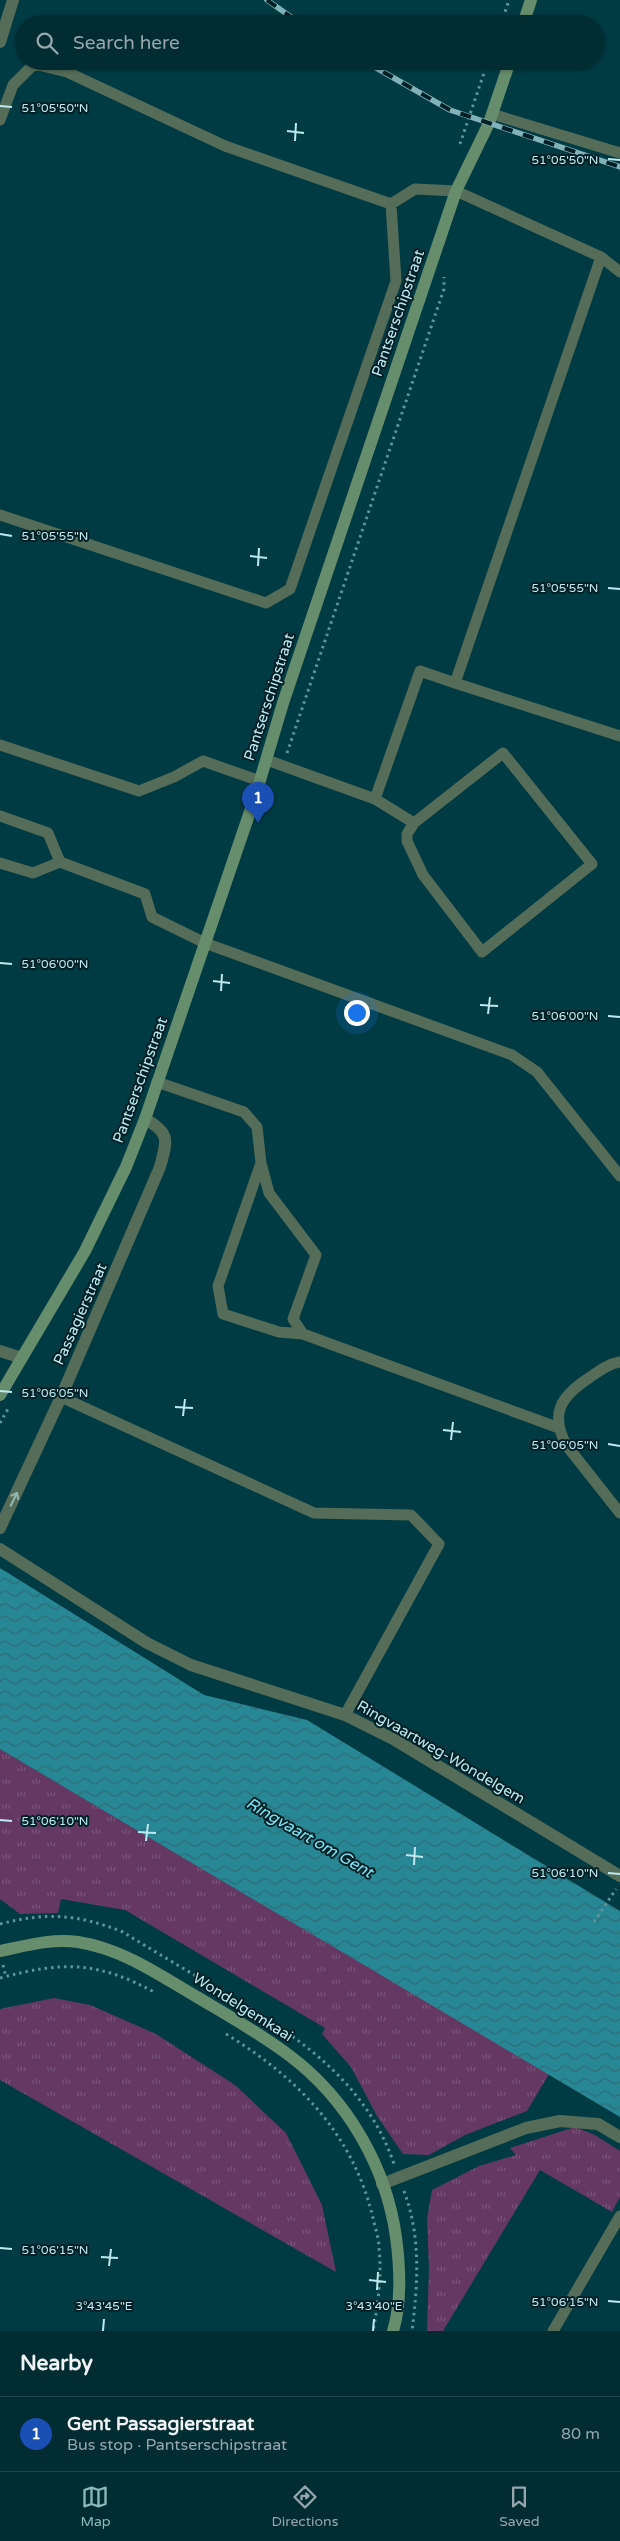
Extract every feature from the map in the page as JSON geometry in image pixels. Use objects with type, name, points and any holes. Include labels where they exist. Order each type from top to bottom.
[{"type":"main road","points":[[526,15],[531,0]]},
{"type":"main road","name":"Pantserschipstraat","points":[[22,1358],[106,1212],[145,1119],[260,781],[286,694],[456,191],[492,114],[507,70]]},
{"type":"main road","points":[[0,1395],[22,1358]]},
{"type":"main road","name":"Wondelgemkaai","points":[[0,1951],[49,1942],[77,1942],[104,1948],[134,1960],[265,2038],[302,2067],[335,2100],[371,2156],[382,2184],[393,2219],[399,2260],[398,2290],[393,2331]]},
{"type":"street","points":[[0,42],[13,0]]},
{"type":"street","name":"Passagierstraat","points":[[0,1528],[61,1397],[160,1167],[166,1146],[165,1135],[160,1127],[145,1119]]},
{"type":"street","points":[[0,1351],[22,1358]]},
{"type":"street","name":"Ringvaartweg-Wondelgem","points":[[0,1550],[147,1643],[191,1665],[345,1714],[395,1740],[620,1876]]},
{"type":"street","points":[[382,2184],[526,2128],[560,2121],[598,2124],[620,2137]]},
{"type":"lane","points":[[0,120],[13,85],[28,70]]},
{"type":"lane","points":[[59,70],[67,72],[225,146],[392,204]]},
{"type":"lane","points":[[492,114],[620,153]]},
{"type":"lane","points":[[392,204],[415,189],[456,191],[601,257],[620,272]]},
{"type":"lane","points":[[0,515],[266,603],[290,589],[396,281],[392,204]]},
{"type":"lane","points":[[456,683],[601,257]]},
{"type":"lane","points":[[375,799],[420,671],[620,736]]},
{"type":"lane","points":[[0,745],[139,791],[174,777],[203,761],[260,781]]},
{"type":"lane","points":[[503,753],[592,864],[482,952],[423,875],[407,840],[407,834],[414,823],[503,753]]},
{"type":"lane","points":[[266,760],[375,799],[414,823]]},
{"type":"lane","points":[[0,816],[48,833],[60,862]]},
{"type":"lane","points":[[0,864],[33,873],[60,862],[145,894],[152,917],[205,943],[512,1055],[527,1063],[537,1072],[620,1176]]},
{"type":"lane","points":[[157,1082],[244,1112],[257,1127],[261,1163],[269,1193],[316,1255],[293,1320],[303,1334]]},
{"type":"lane","points":[[261,1163],[218,1286],[223,1314],[279,1332],[303,1334],[560,1428]]},
{"type":"lane","points":[[620,1362],[604,1368],[571,1391],[562,1401],[559,1410],[560,1428],[567,1446],[620,1512]]},
{"type":"lane","points":[[61,1397],[314,1514],[411,1515],[439,1544],[345,1714]]},
{"type":"lane","points":[[554,2331],[620,2216]]},
{"type":"path","points":[[504,15],[509,0]]},
{"type":"path","points":[[594,1922],[616,1889]]},
{"type":"path","points":[[0,1924],[38,1916],[67,1917],[101,1924],[123,1932],[287,2031],[319,2056],[349,2086],[371,2118],[389,2150],[411,2215],[418,2261],[412,2331]]},
{"type":"path","points":[[0,1978],[39,1968],[70,1965],[102,1969],[139,1983],[161,1995]]},
{"type":"path","points":[[217,2029],[251,2050],[287,2078],[323,2114],[349,2154],[368,2200],[379,2247],[379,2299],[373,2331]]},
{"type":"green space","points":[[0,1749],[549,2074],[527,2111],[465,2135],[429,2155],[403,2154],[377,2116],[351,2067],[322,2034],[325,2028],[125,1910],[61,1899],[58,1913],[20,1914],[0,1899]]},
{"type":"green space","points":[[54,1998],[90,2005],[156,2034],[235,2085],[286,2133],[322,2205],[336,2272],[0,2080],[0,2009]]},
{"type":"green space","points":[[575,2127],[595,2135],[620,2151],[620,2197],[612,2212],[540,2170],[443,2331],[427,2331],[429,2269],[427,2219],[432,2190],[479,2166],[516,2155],[510,2148]]},
{"type":"water","name":"Ringvaart om Gent","points":[[0,1568],[204,1695],[307,1720],[620,1911],[620,2117],[0,1749]]},
{"type":"railway","points":[[267,0],[288,15]]},
{"type":"railway","points":[[380,70],[450,110],[620,167]]},
{"type":"place","name":"Gent Passagierstraat","points":[[258,823]]}]
